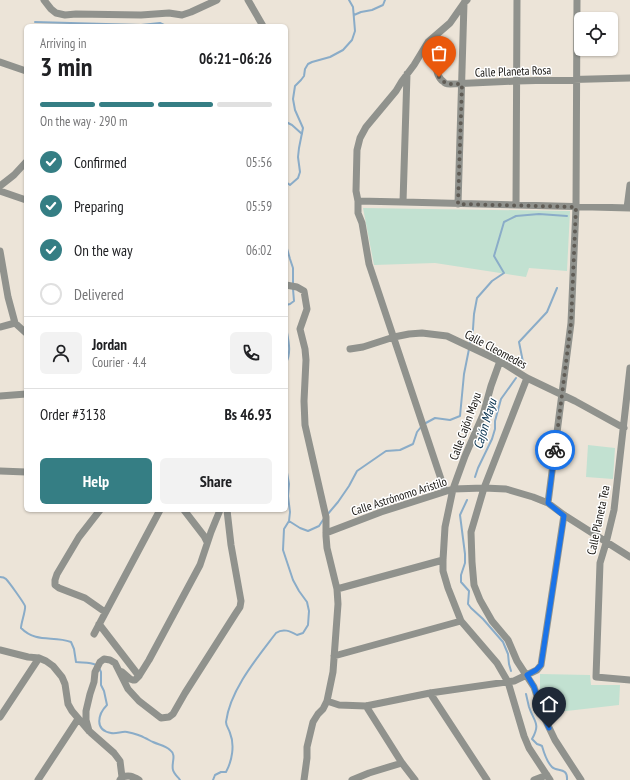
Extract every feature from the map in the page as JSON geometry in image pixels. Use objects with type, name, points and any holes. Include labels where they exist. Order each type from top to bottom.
[{"type":"street","points":[[44,0],[56,13],[65,15],[140,15],[169,13],[182,15],[217,0]]},
{"type":"street","points":[[248,0],[262,24]]},
{"type":"street","points":[[516,205],[517,0]]},
{"type":"street","points":[[548,503],[571,323],[576,207],[577,0]]},
{"type":"street","points":[[445,491],[369,264],[362,223],[358,213],[356,191],[357,150],[360,138],[366,127],[396,90],[414,65],[423,49],[450,23],[466,1]]},
{"type":"street","points":[[458,204],[466,1]]},
{"type":"street","name":"Calle Planeta Rosa","points":[[431,40],[434,42],[436,69],[439,77],[443,82],[450,84],[630,78]]},
{"type":"street","points":[[0,62],[24,70]]},
{"type":"street","points":[[403,202],[407,74]]},
{"type":"street","points":[[0,186],[14,175],[24,164]]},
{"type":"street","points":[[358,201],[628,208],[630,185]]},
{"type":"street","points":[[0,191],[24,199]]},
{"type":"street","points":[[0,251],[8,297],[15,323],[24,331]]},
{"type":"street","points":[[288,285],[297,287],[304,291],[307,309],[300,329],[306,360],[304,401],[305,425],[326,517],[327,548],[337,589],[338,604],[333,672],[327,701],[313,722],[307,747],[304,780]]},
{"type":"street","points":[[0,327],[15,323]]},
{"type":"street","name":"Calle Cleomedes","points":[[350,349],[363,347],[409,334],[422,333],[447,336],[500,362],[527,378],[575,401],[624,428]]},
{"type":"street","name":"Calle Cajón Mayu","points":[[500,362],[491,386],[483,415],[453,488],[445,527],[443,571],[461,621],[497,663],[508,682],[524,736],[529,748],[548,778]]},
{"type":"street","name":"Calle Planeta Tea","points":[[630,368],[614,510],[600,563],[596,677],[630,680]]},
{"type":"street","points":[[527,378],[484,488],[471,532],[474,585],[480,600],[492,621],[508,640],[517,661],[534,687],[543,715],[555,740],[581,780]]},
{"type":"street","points":[[0,396],[24,394]]},
{"type":"street","points":[[0,471],[24,472]]},
{"type":"street","name":"Calle Astrónomo Aristilo","points":[[326,533],[381,512],[453,488],[506,489],[548,503],[564,516],[630,557]]},
{"type":"street","points":[[98,512],[79,537],[55,580],[56,585],[59,588],[84,598],[105,612]]},
{"type":"street","points":[[94,634],[159,512]]},
{"type":"street","points":[[185,512],[207,542]]},
{"type":"street","points":[[119,669],[130,679],[136,680],[139,676],[200,565],[207,542],[219,512]]},
{"type":"street","points":[[89,731],[86,720],[86,711],[94,682],[95,672],[100,662],[104,659],[115,663],[128,689],[139,700],[161,718],[169,717],[240,608],[241,601],[231,545],[227,512]]},
{"type":"street","points":[[327,701],[339,705],[366,706],[430,693],[514,681],[536,670],[541,665],[564,516]]},
{"type":"street","points":[[197,528],[204,530],[208,529],[214,524]]},
{"type":"street","points":[[337,589],[443,560]]},
{"type":"street","points":[[334,656],[461,621]]},
{"type":"street","points":[[99,624],[139,676]]},
{"type":"street","points":[[0,650],[28,657],[40,658],[53,666],[62,677],[65,684],[68,704],[72,711],[89,731],[114,753],[120,761],[121,778],[128,775],[139,780]]},
{"type":"street","points":[[0,717],[40,658]]},
{"type":"street","points":[[430,693],[487,780]]},
{"type":"street","points":[[366,706],[402,763],[415,780]]},
{"type":"street","points":[[38,780],[78,719]]},
{"type":"street","points":[[352,780],[402,763]]},
{"type":"street","points":[[534,780],[548,778]]},
{"type":"green space","points":[[363,208],[570,211],[567,271],[529,268],[526,277],[435,263],[374,265]]},
{"type":"green space","points":[[588,445],[615,448],[613,479],[586,477]]},
{"type":"green space","points":[[540,674],[590,675],[591,685],[620,685],[619,705],[549,713],[540,689]]},
{"type":"waterway","points":[[288,184],[290,185],[298,178],[300,172],[298,157],[303,128],[295,110],[293,99],[295,86],[304,76],[305,69],[308,64],[330,57],[343,50],[352,40],[355,31],[353,7],[349,0]]},
{"type":"waterway","points":[[354,16],[361,12],[372,10],[383,5],[385,0]]},
{"type":"waterway","points":[[35,22],[106,24]]},
{"type":"waterway","points":[[150,24],[162,24]]},
{"type":"waterway","points":[[288,123],[302,134]]},
{"type":"waterway","points":[[424,424],[435,418],[450,420],[460,416],[464,374],[473,329],[477,298],[492,281],[504,273],[494,256],[504,222],[516,216],[539,214],[567,216]]},
{"type":"waterway","points":[[288,252],[293,268],[293,285]]},
{"type":"waterway","name":"Cajón Mayu","points":[[521,368],[523,362],[519,342],[547,312],[557,288]]},
{"type":"waterway","points":[[288,304],[294,301],[293,289]]},
{"type":"waterway","points":[[288,341],[288,359]]},
{"type":"waterway","name":"Cajón Mayu","points":[[475,477],[492,439],[501,399],[516,378]]},
{"type":"waterway","points":[[327,515],[349,486],[357,471],[386,451],[400,450],[413,444],[417,432],[421,427]]},
{"type":"waterway","points":[[288,478],[288,496]]},
{"type":"waterway","points":[[213,780],[215,775],[221,772],[226,772],[230,763],[232,738],[226,722],[233,698],[245,675],[276,633],[279,631],[286,631],[297,635],[303,633],[308,625],[309,611],[307,602],[293,580],[283,550],[284,529],[289,521],[290,512],[288,496]]},
{"type":"waterway","name":"Cajón Mayu","points":[[467,500],[460,515],[465,554],[465,563],[461,575],[461,582],[469,591],[468,604],[503,642],[508,654],[511,671]]},
{"type":"waterway","points":[[289,521],[308,531],[319,526],[323,520]]},
{"type":"waterway","points":[[0,577],[5,578],[8,581],[25,606],[21,628],[27,633],[39,638],[58,639],[71,642],[74,649],[76,662],[96,665]]},
{"type":"waterway","points":[[99,668],[101,672],[101,685],[107,705],[101,713],[99,721],[102,729],[111,733],[125,732],[136,734],[168,748],[173,754],[174,771],[180,780]]},
{"type":"waterway","name":"Cajón Mayu","points":[[526,694],[529,707],[536,723],[535,734],[532,739],[537,744],[542,746],[550,765],[566,773],[567,780]]},
{"type":"way so far","points":[[439,77],[443,82],[450,84],[462,84],[458,204],[576,207],[571,323],[555,450]]},
{"type":"route","points":[[549,728],[534,687],[527,675],[541,665],[564,516],[548,503],[555,450]]}]
